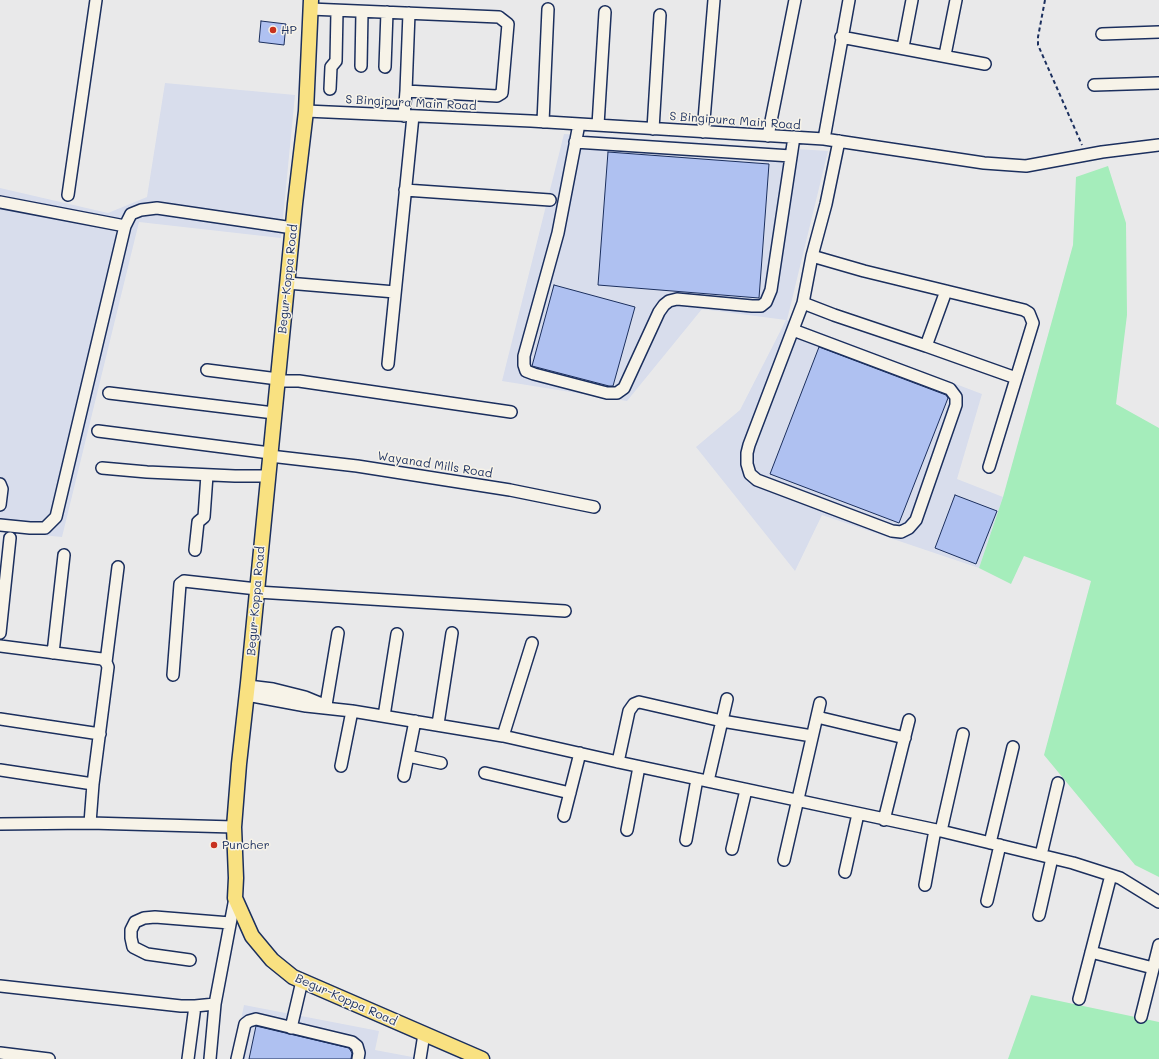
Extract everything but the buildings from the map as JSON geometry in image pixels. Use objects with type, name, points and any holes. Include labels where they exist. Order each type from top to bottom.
[{"type":"main road","name":"Begur-Koppa Road","points":[[311,5],[306,111],[277,380],[239,764],[234,827],[236,878],[235,898],[252,936],[272,960],[293,977],[482,1059]]},
{"type":"street","points":[[68,196],[96,0]]},
{"type":"street","points":[[703,132],[714,0]]},
{"type":"street","points":[[768,136],[795,0]]},
{"type":"street","points":[[824,139],[849,0]]},
{"type":"street","points":[[903,47],[912,0]]},
{"type":"street","points":[[945,55],[956,0]]},
{"type":"street","points":[[311,5],[337,10],[362,12],[499,17],[508,24],[502,93],[497,96],[406,91]]},
{"type":"street","points":[[543,122],[548,9]]},
{"type":"street","points":[[330,89],[331,67],[336,61],[337,10]]},
{"type":"street","points":[[361,66],[362,12]]},
{"type":"street","points":[[385,68],[387,12]]},
{"type":"street","points":[[598,125],[606,12]]},
{"type":"street","points":[[388,364],[405,190],[409,116],[406,91],[409,13]]},
{"type":"street","points":[[653,129],[660,15]]},
{"type":"street","points":[[1102,34],[1159,32]]},
{"type":"street","points":[[842,37],[903,47],[985,64]]},
{"type":"street","points":[[1094,85],[1159,83]]},
{"type":"street","name":"S Bingipura Main Road","points":[[306,111],[543,122],[824,139],[951,159],[1026,166],[1087,155],[1159,145]]},
{"type":"street","points":[[579,124],[558,233],[524,356],[524,366],[526,371],[534,374],[607,393],[617,393],[624,388],[659,312],[669,301],[677,299],[752,306],[761,306],[766,302],[771,290],[794,137]]},
{"type":"street","points":[[793,330],[950,390],[956,397],[956,405],[916,520],[909,528],[901,532],[892,531],[757,480],[750,474],[747,464],[749,445],[793,330],[803,304],[812,256],[826,204],[839,141]]},
{"type":"street","points":[[575,142],[791,156]]},
{"type":"street","points":[[405,190],[550,200]]},
{"type":"street","points":[[0,202],[125,226]]},
{"type":"street","points":[[0,524],[30,528],[45,528],[56,518],[125,226],[131,214],[141,210],[157,208],[293,228]]},
{"type":"street","points":[[812,256],[864,271],[1024,310],[1029,313],[1032,324],[989,467]]},
{"type":"street","points":[[287,283],[395,292]]},
{"type":"street","points":[[926,346],[946,291]]},
{"type":"street","points":[[803,304],[1016,378]]},
{"type":"street","points":[[207,370],[277,380],[298,381],[511,412]]},
{"type":"street","points":[[109,393],[274,414]]},
{"type":"street","name":"Wayanad Mills Road","points":[[98,431],[357,466],[510,490],[594,507]]},
{"type":"street","points":[[102,468],[207,475],[268,476]]},
{"type":"street","points":[[195,550],[198,522],[204,517],[207,475]]},
{"type":"street","points":[[0,484],[2,489],[0,505]]},
{"type":"street","points":[[0,633],[10,538]]},
{"type":"street","points":[[54,653],[64,555]]},
{"type":"street","points":[[90,823],[93,784],[108,667],[106,662],[118,566]]},
{"type":"street","points":[[173,675],[180,584],[184,581],[257,590],[565,611]]},
{"type":"street","points":[[329,707],[338,633]]},
{"type":"street","points":[[438,724],[452,633]]},
{"type":"street","points":[[384,716],[396,634]]},
{"type":"street","points":[[503,736],[532,643]]},
{"type":"street","points":[[0,646],[102,659],[106,662]]},
{"type":"street","points":[[247,690],[306,706],[329,707],[503,736],[995,844],[1041,855],[1111,875],[1127,881],[1141,892],[1159,902]]},
{"type":"street","points":[[686,840],[702,780],[722,721],[727,699]]},
{"type":"street","points":[[618,762],[629,711],[634,704],[639,702],[722,721],[812,736]]},
{"type":"street","points":[[784,860],[820,703]]},
{"type":"street","points":[[341,766],[352,711]]},
{"type":"street","points":[[816,717],[905,738]]},
{"type":"street","points":[[0,719],[100,734]]},
{"type":"street","points":[[884,820],[909,720]]},
{"type":"street","points":[[404,776],[415,721]]},
{"type":"street","points":[[925,884],[963,734]]},
{"type":"street","points":[[987,901],[995,844],[1013,747]]},
{"type":"street","points":[[564,816],[580,754]]},
{"type":"street","points":[[408,756],[441,763]]},
{"type":"street","points":[[627,830],[639,767]]},
{"type":"street","points":[[0,770],[93,784]]},
{"type":"street","points":[[485,773],[570,793]]},
{"type":"street","points":[[1041,855],[1058,783]]},
{"type":"street","points":[[732,849],[746,790]]},
{"type":"street","points":[[845,872],[858,814]]},
{"type":"street","points":[[0,824],[90,823],[234,827]]},
{"type":"street","points":[[1039,915],[1052,858]]},
{"type":"street","points":[[1079,999],[1111,875]]},
{"type":"street","points":[[210,1059],[215,1004],[235,898]]},
{"type":"street","points":[[190,960],[147,954],[133,947],[131,930],[135,922],[144,918],[154,917],[230,923]]},
{"type":"street","points":[[1141,1017],[1159,945]]},
{"type":"street","points":[[1091,952],[1153,968]]},
{"type":"street","points":[[291,1028],[302,981]]},
{"type":"street","points":[[0,986],[195,1006],[215,1004]]},
{"type":"street","points":[[188,1059],[195,1006]]},
{"type":"street","points":[[237,1059],[245,1024],[256,1019],[352,1042],[357,1046],[359,1054],[358,1059]]},
{"type":"street","points":[[420,1059],[424,1034]]},
{"type":"street","points":[[0,1053],[49,1059]]},
{"type":"path","points":[[1045,0],[1038,37],[1038,45],[1087,155]]},
{"type":"shaded area","points":[[165,83],[295,95],[281,238],[139,222],[62,537],[0,531],[0,188],[108,213],[147,197]]},
{"type":"shaded area","points":[[564,134],[828,151],[787,320],[982,394],[957,479],[1003,497],[979,568],[822,515],[795,571],[696,447],[740,410],[786,320],[702,309],[627,401],[502,381]]},
{"type":"shaded area","points":[[244,1005],[379,1031],[375,1050],[423,1059],[233,1059]]},
{"type":"green space","points":[[1108,166],[1126,223],[1127,315],[1116,404],[1159,428],[1159,877],[1135,865],[1044,755],[1091,581],[1024,556],[1011,584],[979,568],[1003,497],[1073,245],[1076,177]]},
{"type":"green space","points":[[1031,995],[1159,1022],[1159,1059],[1008,1059]]},
{"type":"place","name":"HP","points":[[273,30]]},
{"type":"place","name":"Puncher","points":[[214,845]]}]
